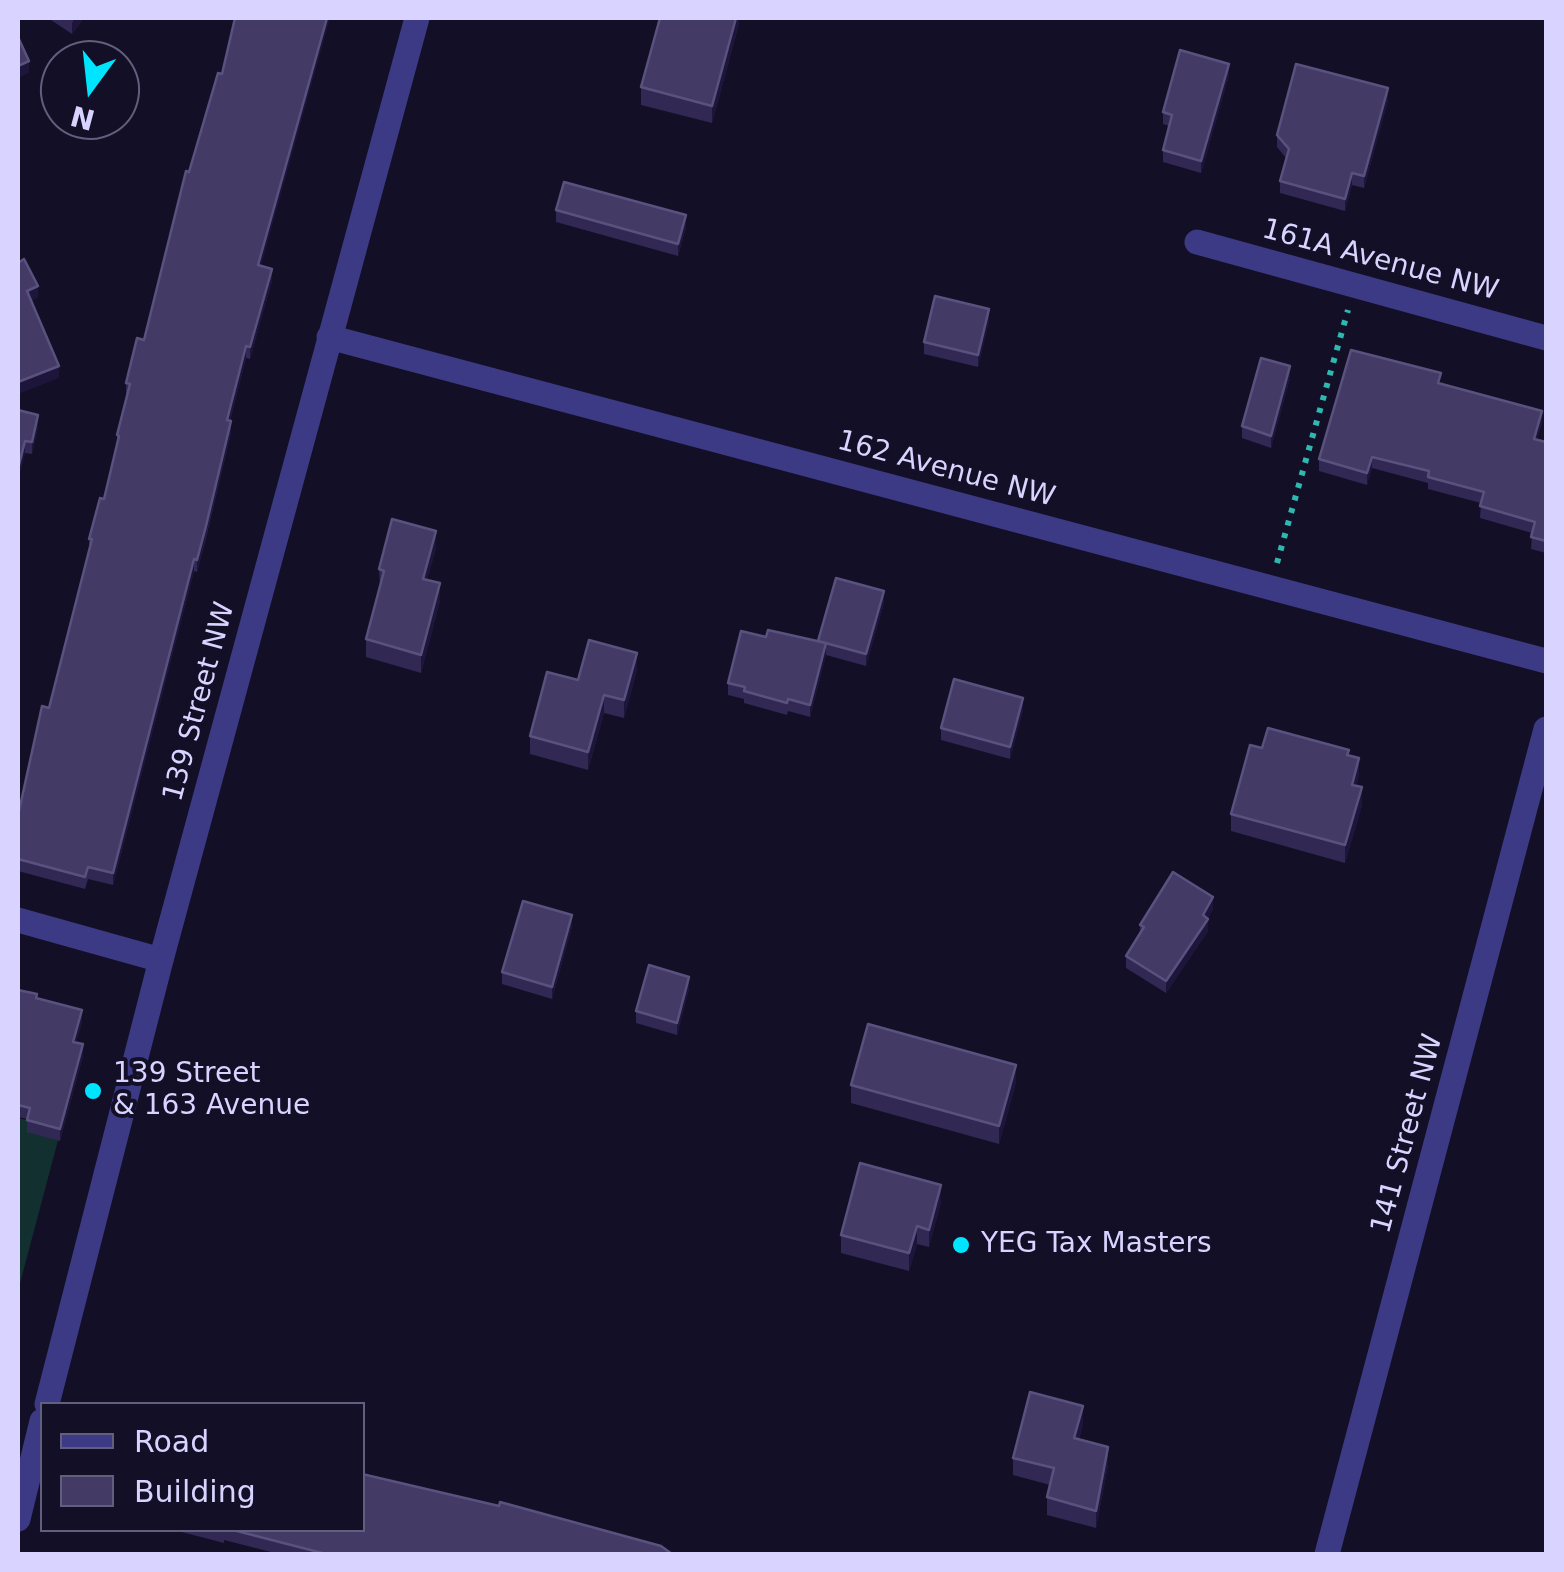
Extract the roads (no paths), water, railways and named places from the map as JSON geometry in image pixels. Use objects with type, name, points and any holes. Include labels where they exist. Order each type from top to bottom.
[{"type":"street","name":"139 Street NW","points":[[48,1402],[161,960],[417,18]]},
{"type":"street","name":"161A Avenue NW","points":[[1197,242],[1546,338]]},
{"type":"street","name":"162 Avenue NW","points":[[329,337],[1546,661]]},
{"type":"street","name":"141 Street NW","points":[[1327,1554],[1546,729]]},
{"type":"street","points":[[18,920],[161,960]]},
{"type":"street","points":[[18,1519],[40,1430]]},
{"type":"place","name":"139 Street & 163 Avenue","points":[[93,1091]]},
{"type":"place","name":"YEG Tax Masters","points":[[961,1245]]}]
